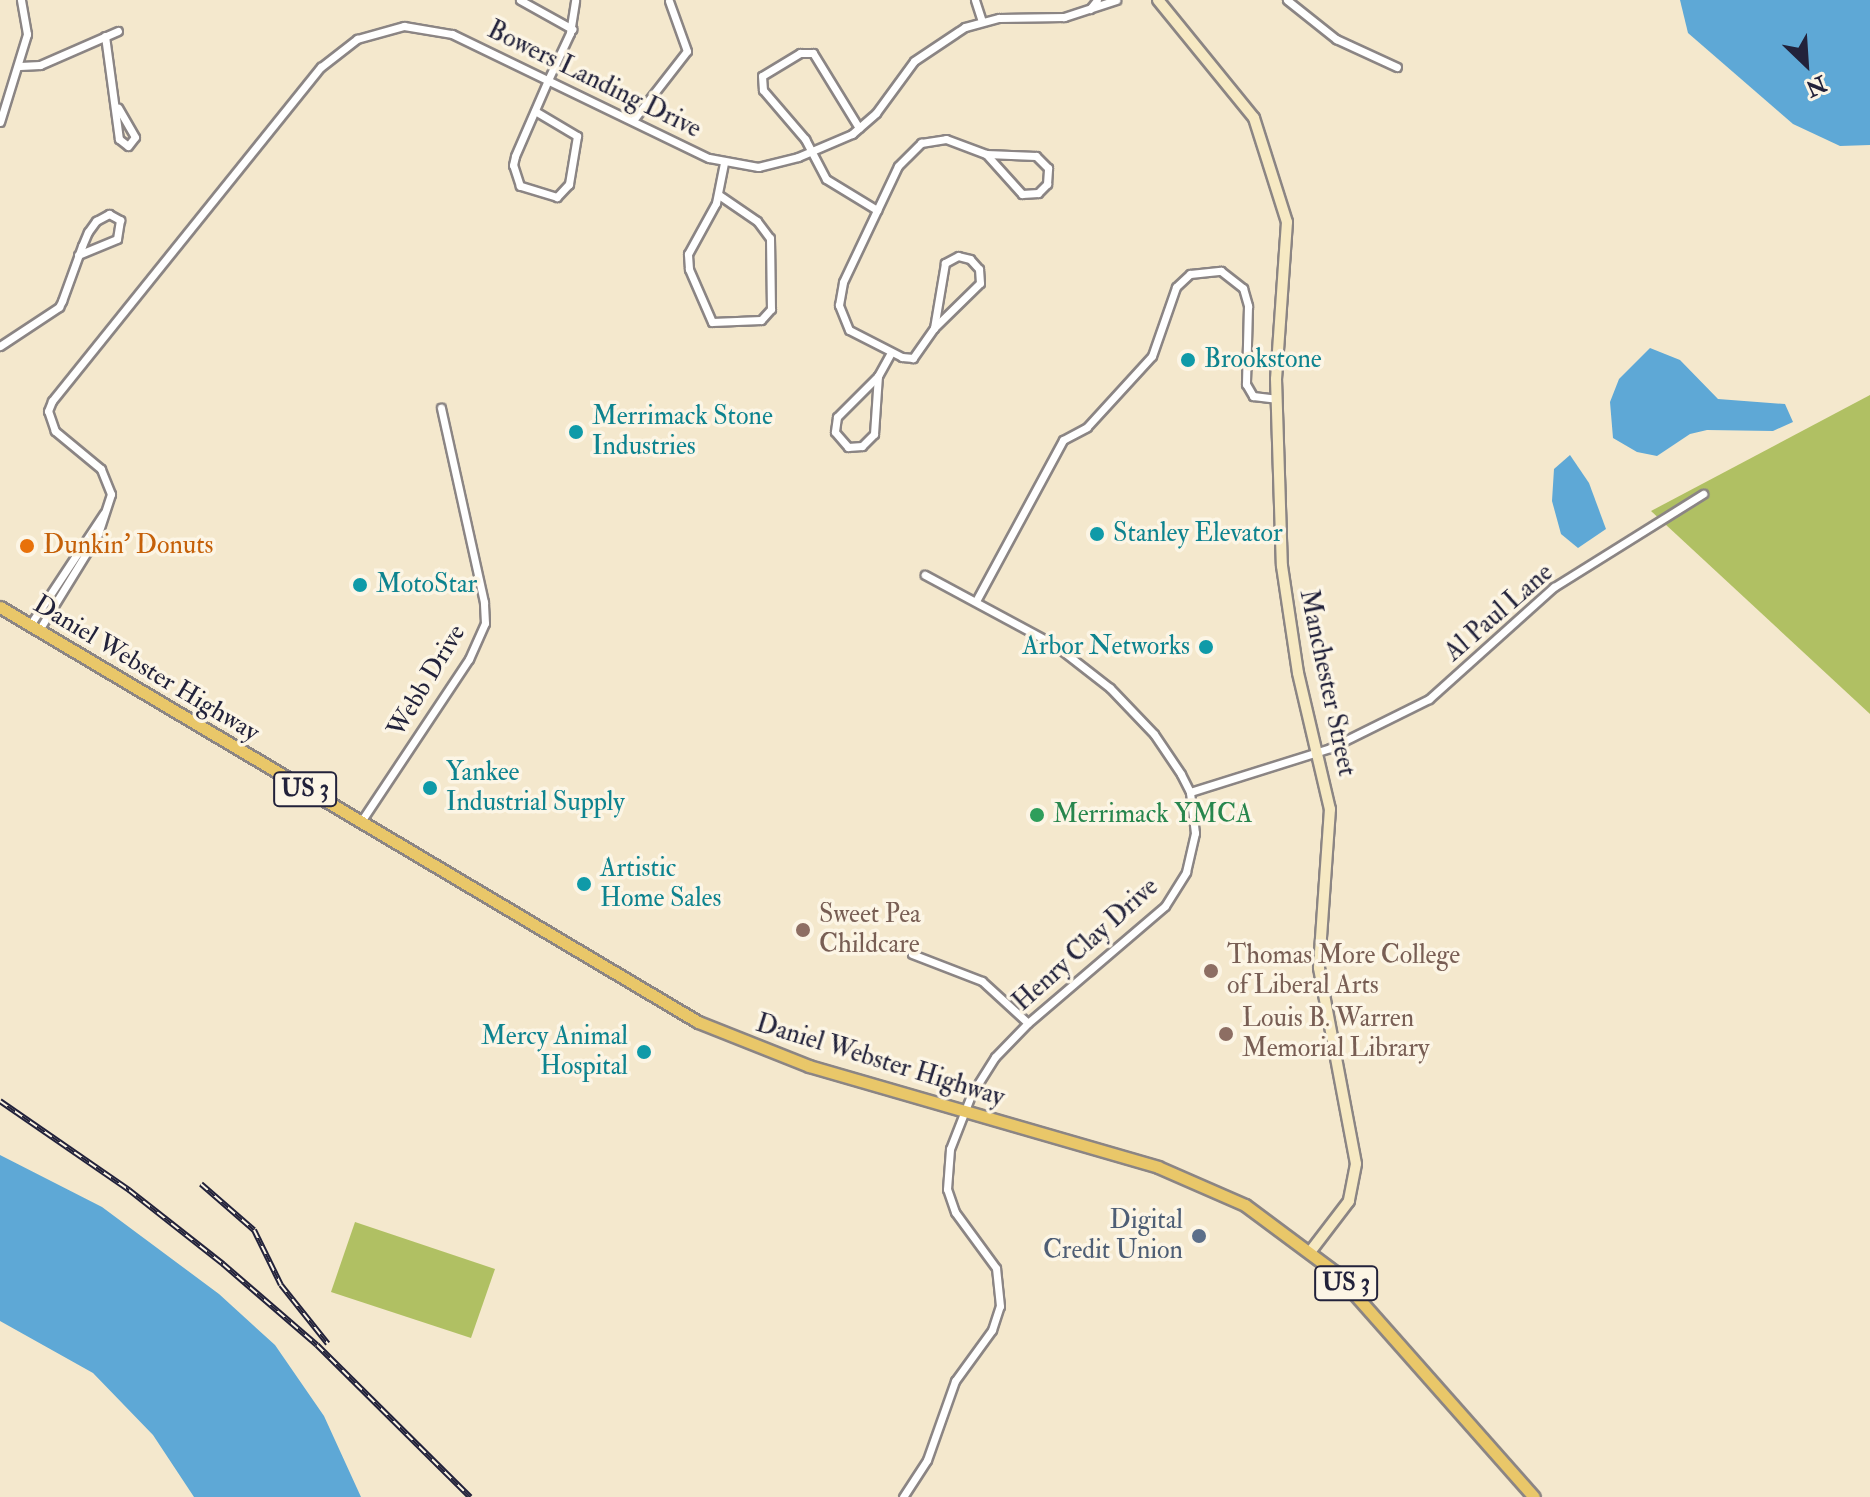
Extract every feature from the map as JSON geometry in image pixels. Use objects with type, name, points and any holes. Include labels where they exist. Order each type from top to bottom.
[{"type":"main road","name":"Daniel Webster Highway","points":[[0,607],[698,1022],[796,1062],[1198,1181],[1266,1218],[1310,1252],[1364,1302],[1534,1497]]},
{"type":"street","points":[[0,122],[20,66],[28,26],[21,0]]},
{"type":"street","points":[[520,0],[572,29]]},
{"type":"street","points":[[535,111],[572,129],[577,136],[569,184],[557,197],[520,186],[512,173],[535,111],[572,29],[575,0]]},
{"type":"street","points":[[975,0],[982,22]]},
{"type":"street","points":[[1090,9],[1097,0]]},
{"type":"street","name":"Bowers Landing Drive","points":[[35,628],[98,534],[111,494],[106,476],[55,431],[48,411],[52,401],[327,61],[370,34],[424,28],[452,34],[724,163],[766,166],[812,152],[859,128],[922,54],[982,22],[1064,17],[1116,0]]},
{"type":"street","name":"Manchester Street","points":[[1158,0],[1254,118],[1281,192],[1287,252],[1276,399],[1285,595],[1331,826],[1319,968],[1356,1164],[1349,1201],[1310,1252]]},
{"type":"street","points":[[1287,0],[1336,39],[1397,67]]},
{"type":"street","points":[[634,119],[687,51],[669,1]]},
{"type":"street","points":[[20,66],[40,65],[118,31]]},
{"type":"street","points":[[105,36],[118,108],[119,139],[128,146],[135,137],[118,108]]},
{"type":"street","points":[[859,128],[817,56],[800,53],[766,72],[761,85],[836,188],[877,210]]},
{"type":"street","points":[[934,328],[980,283],[979,269],[970,259],[950,258],[941,269],[934,328],[923,351],[913,358],[891,353],[849,330],[839,305],[843,282],[902,160],[921,143],[946,139],[986,154],[1040,158],[1048,168],[1047,184],[1035,194],[1019,192],[986,154]]},
{"type":"street","points":[[719,195],[757,221],[770,238],[771,309],[761,320],[712,322],[689,269],[691,247],[719,195],[724,163]]},
{"type":"street","points":[[0,346],[59,307],[78,255],[96,221],[109,214],[120,220],[117,239],[78,255]]},
{"type":"street","points":[[976,601],[1063,440],[1087,427],[1152,356],[1176,287],[1190,274],[1221,271],[1243,288],[1248,306],[1246,384],[1253,396],[1276,399]]},
{"type":"street","points":[[878,376],[874,434],[862,446],[848,447],[835,432],[837,417],[878,376],[891,353]]},
{"type":"street","name":"Webb Drive","points":[[360,823],[469,659],[485,623],[482,590],[441,408]]},
{"type":"street","name":"Al Paul Lane","points":[[1318,752],[1429,699],[1554,587],[1703,494]]},
{"type":"street","name":"Henry Clay Drive","points":[[903,1497],[927,1460],[955,1381],[992,1330],[1000,1306],[996,1268],[955,1212],[947,1189],[950,1149],[964,1111],[985,1070],[1028,1023],[1151,919],[1177,890],[1192,853],[1190,792],[1154,734],[1100,678],[1055,645],[925,575]]},
{"type":"street","points":[[1190,792],[1318,752]]},
{"type":"street","points":[[912,954],[982,981],[1028,1023]]},
{"type":"green space","points":[[1870,395],[1870,714],[1651,511]]},
{"type":"green space","points":[[355,1222],[495,1269],[471,1338],[331,1292]]},
{"type":"water","points":[[1680,0],[1870,0],[1870,145],[1840,146],[1793,124],[1688,33]]},
{"type":"water","points":[[1650,348],[1680,360],[1718,399],[1785,404],[1793,422],[1773,431],[1707,430],[1690,434],[1657,456],[1637,452],[1613,438],[1610,402],[1619,379]]},
{"type":"water","points":[[1570,455],[1589,483],[1606,529],[1578,548],[1561,534],[1552,501],[1554,469]]},
{"type":"water","points":[[0,1155],[102,1207],[219,1294],[275,1345],[324,1416],[361,1497],[194,1497],[153,1435],[93,1373],[0,1321]]},
{"type":"railway","points":[[0,1101],[129,1190],[223,1264],[317,1345],[470,1497]]},
{"type":"railway","points":[[201,1184],[254,1230],[281,1285],[328,1344]]},
{"type":"place","name":"Brookstone","points":[[1188,360]]},
{"type":"place","name":"Merrimack Stone Industries","points":[[576,432]]},
{"type":"place","name":"Stanley Elevator","points":[[1097,534]]},
{"type":"place","name":"Dunkin' Donuts","points":[[27,546]]},
{"type":"place","name":"MotoStar","points":[[360,585]]},
{"type":"place","name":"Arbor Networks","points":[[1206,647]]},
{"type":"place","name":"Yankee Industrial Supply","points":[[430,788]]},
{"type":"place","name":"Merrimack YMCA","points":[[1037,815]]},
{"type":"place","name":"Artistic Home Sales","points":[[584,884]]},
{"type":"place","name":"Sweet Pea Childcare","points":[[803,930]]},
{"type":"place","name":"Thomas More College of Liberal Arts","points":[[1211,971]]},
{"type":"place","name":"Louis B. Warren Memorial Library","points":[[1226,1034]]},
{"type":"place","name":"Mercy Animal Hospital","points":[[644,1052]]},
{"type":"place","name":"Digital Credit Union","points":[[1199,1236]]}]
